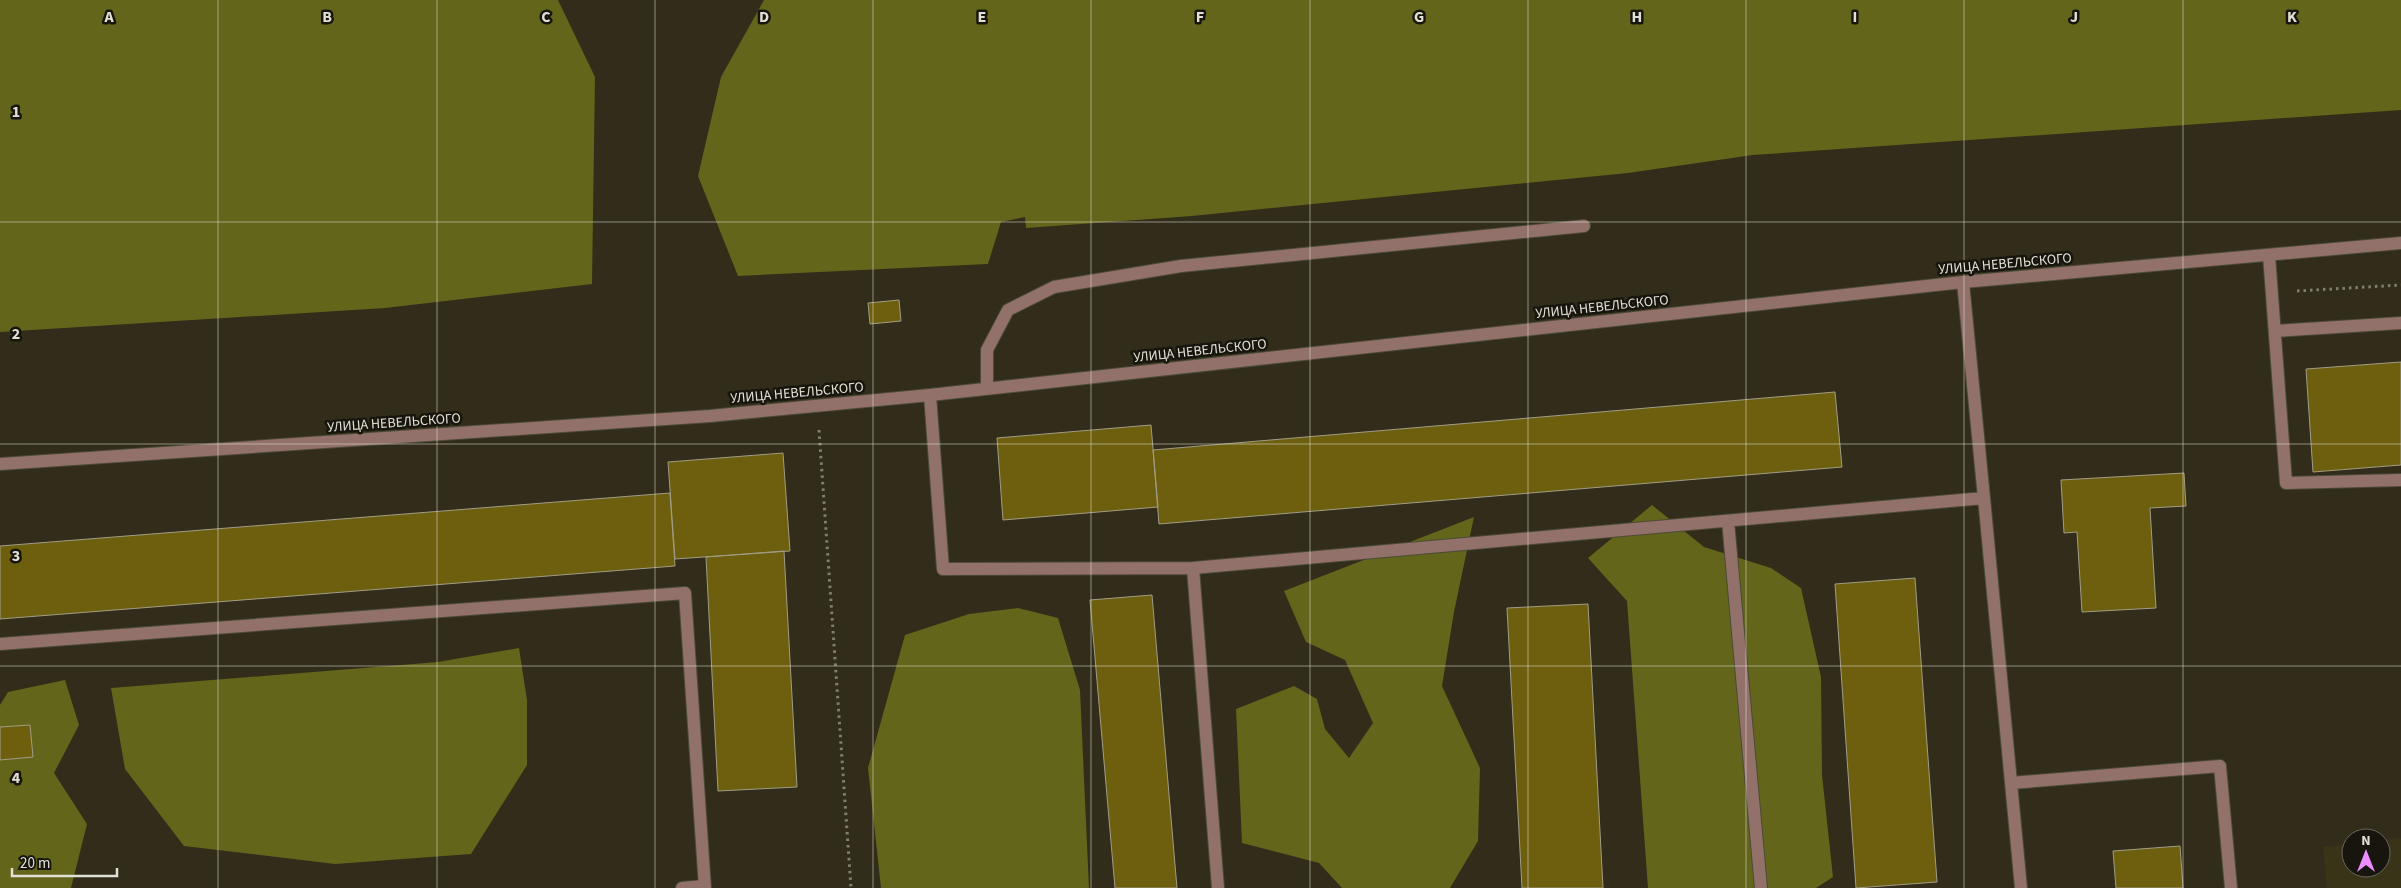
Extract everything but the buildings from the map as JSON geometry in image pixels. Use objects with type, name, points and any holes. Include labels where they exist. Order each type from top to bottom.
[{"type":"street","points":[[987,388],[987,350],[1008,310],[1054,287],[1181,266],[1584,226]]},
{"type":"street","name":"УЛИЦА НЕВЕЛЬСКОГО","points":[[0,464],[710,416],[930,395],[1963,282],[2401,243]]},
{"type":"street","points":[[2269,255],[2286,483],[2401,480]]},
{"type":"street","points":[[1963,282],[2021,888]]},
{"type":"street","points":[[2275,331],[2401,323]]},
{"type":"street","points":[[930,395],[943,569],[1193,568],[1984,498]]},
{"type":"street","points":[[1728,521],[1761,888]]},
{"type":"street","points":[[1193,568],[1218,888]]},
{"type":"street","points":[[0,644],[685,593],[704,887],[682,888]]},
{"type":"street","points":[[2011,783],[2220,766],[2231,888]]},
{"type":"path","points":[[2272,293],[2401,285]]},
{"type":"path","points":[[817,406],[851,888]]},
{"type":"shaded area","points":[[0,0],[558,0],[595,77],[592,284],[385,308],[0,332]]},
{"type":"shaded area","points":[[764,0],[2401,0],[2401,110],[1753,155],[1628,173],[1192,216],[1026,228],[1025,217],[1001,222],[988,264],[738,276],[698,176],[721,77]]},
{"type":"shaded area","points":[[1652,505],[1704,547],[1771,568],[1801,588],[1821,677],[1822,775],[1833,877],[1816,888],[1648,888],[1627,601],[1588,558]]},
{"type":"shaded area","points":[[1474,517],[1454,612],[1442,686],[1480,768],[1478,841],[1450,888],[1342,888],[1319,863],[1242,843],[1236,709],[1294,686],[1317,699],[1325,729],[1349,758],[1373,723],[1345,660],[1306,642],[1284,591]]},
{"type":"shaded area","points":[[1018,608],[1058,618],[1080,690],[1089,888],[881,888],[868,768],[905,635],[969,614]]},
{"type":"shaded area","points":[[519,648],[527,700],[527,765],[471,854],[335,864],[184,846],[125,769],[111,688],[438,662]]},
{"type":"shaded area","points":[[65,680],[79,725],[54,773],[87,824],[71,888],[0,888],[0,705],[8,692]]},
{"type":"shaded area","points":[[2401,838],[2401,888],[2327,888],[2323,847],[2341,845],[2341,878],[2391,878],[2391,839]]}]
